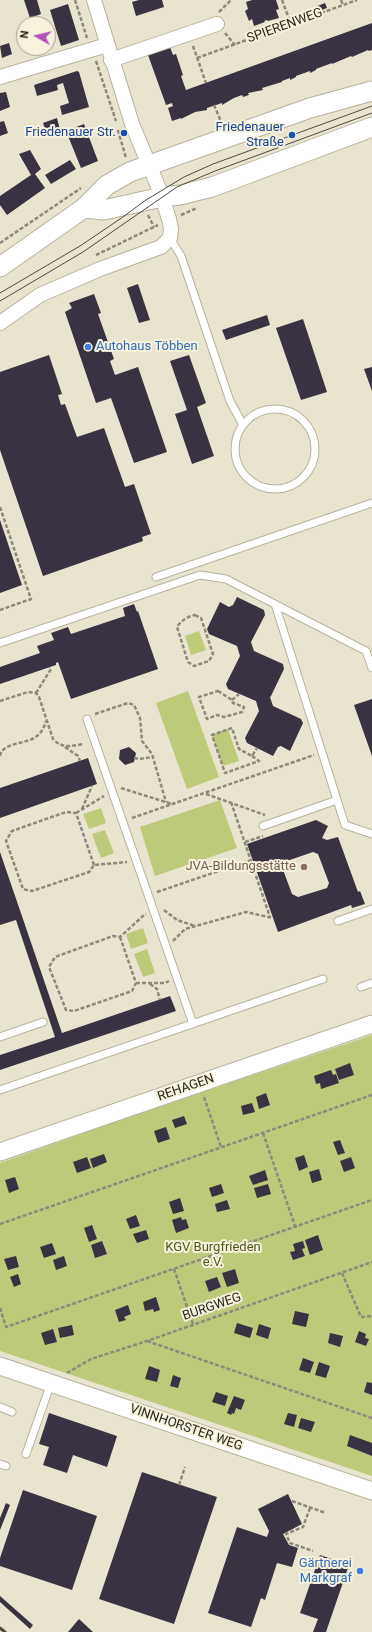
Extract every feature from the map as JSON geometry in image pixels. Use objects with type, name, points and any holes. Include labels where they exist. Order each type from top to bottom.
[{"type":"main road","points":[[0,266],[84,208],[107,185],[148,165],[310,108],[372,91]]},
{"type":"main road","points":[[84,208],[104,210],[162,197],[180,195],[212,186],[372,127]]},
{"type":"street","points":[[0,323],[40,295],[100,269],[161,247],[170,238],[171,229],[162,197],[132,124],[111,60],[94,0]]},
{"type":"street","points":[[111,60],[217,24]]},
{"type":"street","points":[[0,77],[107,45]]},
{"type":"street","name":"REHAGEN","points":[[0,1152],[372,1024]]},
{"type":"street","name":"VINNHORSTER WEG","points":[[0,1366],[56,1380],[372,1491]]},
{"type":"lane","points":[[170,238],[181,256],[230,401],[243,425]]},
{"type":"lane","points":[[276,409],[289,411],[300,417],[309,426],[314,438],[316,451],[313,463],[307,475],[296,484],[284,489],[269,490],[256,485],[245,476],[238,464],[235,450],[237,436],[243,425],[252,416],[263,410],[276,409]]},
{"type":"lane","points":[[156,577],[372,503]]},
{"type":"lane","points":[[0,643],[200,575],[226,579],[366,651],[372,668]]},
{"type":"lane","points":[[274,604],[345,825],[372,834]]},
{"type":"lane","points":[[86,719],[193,1024]]},
{"type":"lane","points":[[263,826],[337,800]]},
{"type":"lane","points":[[338,921],[372,909]]},
{"type":"lane","points":[[0,1090],[323,979]]},
{"type":"lane","points":[[361,987],[372,983]]},
{"type":"lane","points":[[0,1037],[43,1022]]},
{"type":"lane","points":[[26,1454],[56,1380]]},
{"type":"lane","points":[[0,1407],[12,1412]]},
{"type":"path","points":[[75,0],[124,145],[125,160]]},
{"type":"path","points":[[282,0],[291,24]]},
{"type":"path","points":[[342,0],[343,5]]},
{"type":"path","name":"SPIERENWEG","points":[[197,58],[357,0]]},
{"type":"path","points":[[188,33],[206,83]]},
{"type":"path","points":[[214,105],[227,137]]},
{"type":"path","points":[[0,243],[85,185]]},
{"type":"path","points":[[0,507],[31,599],[0,610]]},
{"type":"path","points":[[190,616],[199,616],[213,654],[212,658],[209,661],[194,666],[191,665],[188,662],[177,629],[178,625],[190,616]]},
{"type":"path","points":[[36,693],[51,669],[50,667]]},
{"type":"path","points":[[218,690],[232,700],[233,703],[244,707],[242,712],[224,717],[217,715],[207,719],[199,697],[218,690]]},
{"type":"path","points":[[0,702],[28,692],[36,693]]},
{"type":"path","points":[[36,693],[53,739],[58,744],[78,756],[80,760]]},
{"type":"path","points":[[232,700],[239,694]]},
{"type":"path","points":[[86,719],[128,703],[134,705],[140,718],[142,741],[153,757],[166,802]]},
{"type":"path","points":[[0,756],[6,747],[20,744],[35,738],[47,720]]},
{"type":"path","points":[[232,728],[239,750],[252,756],[259,761],[225,773],[212,735],[232,728]]},
{"type":"path","points":[[64,747],[84,744]]},
{"type":"path","points":[[252,756],[257,748]]},
{"type":"path","points":[[122,822],[322,752]]},
{"type":"path","points":[[134,758],[139,759],[153,757]]},
{"type":"path","points":[[109,784],[172,804]]},
{"type":"path","points":[[81,810],[92,786]]},
{"type":"path","points":[[204,793],[278,820]]},
{"type":"path","points":[[102,798],[76,813],[66,812],[12,831],[6,841],[23,889],[32,891],[88,872],[94,865],[136,862]]},
{"type":"path","points":[[166,947],[184,929],[246,912],[271,918],[231,802]]},
{"type":"path","points":[[76,813],[94,865]]},
{"type":"path","points":[[149,897],[251,860]]},
{"type":"path","points":[[149,897],[177,920],[195,926]]},
{"type":"path","points":[[120,937],[143,916]]},
{"type":"path","points":[[113,936],[120,937],[136,983],[132,991],[74,1012],[66,1010],[49,967],[55,957],[113,936]]},
{"type":"path","points":[[136,983],[166,983]]},
{"type":"path","points":[[150,983],[157,989],[160,1000]]},
{"type":"path","points":[[199,1083],[221,1147]]},
{"type":"path","points":[[0,1224],[372,1095]]},
{"type":"path","points":[[263,1133],[295,1226]]},
{"type":"path","points":[[0,1308],[6,1327],[372,1200]]},
{"type":"path","name":"BURGWEG","points":[[56,1380],[91,1359],[147,1341],[372,1262]]},
{"type":"path","points":[[174,1269],[193,1324]]},
{"type":"path","points":[[342,1273],[361,1317],[372,1316]]},
{"type":"path","points":[[147,1341],[372,1418]]},
{"type":"path","points":[[179,1485],[185,1467]]},
{"type":"path","points":[[292,1501],[326,1513]]},
{"type":"path","points":[[310,1508],[303,1528],[286,1534],[290,1543],[313,1551]]},
{"type":"green space","points":[[199,631],[206,650],[191,655],[185,636]]},
{"type":"green space","points":[[188,691],[219,777],[187,789],[156,703]]},
{"type":"green space","points":[[228,729],[239,761],[223,766],[212,735]]},
{"type":"green space","points":[[220,800],[237,848],[155,876],[140,827]]},
{"type":"green space","points":[[101,808],[106,823],[89,829],[83,814]]},
{"type":"green space","points":[[105,830],[114,853],[101,858],[92,834]]},
{"type":"green space","points":[[143,928],[148,943],[131,949],[126,934]]},
{"type":"green space","points":[[147,949],[155,973],[143,977],[134,954]]},
{"type":"green space","name":"KGV Burgfrieden e.V.","points":[[372,1035],[372,1476],[0,1351],[0,1163],[131,1116]]},
{"type":"building","points":[[24,0],[37,0],[41,14],[29,16]]},
{"type":"building","points":[[139,0],[162,0],[164,7],[136,16],[132,2]]},
{"type":"building","points":[[252,0],[276,0],[279,9],[276,10],[279,18],[267,20],[254,26],[252,19],[249,21],[245,11],[248,9],[246,2]]},
{"type":"building","points":[[325,3],[327,8],[316,12],[315,7]]},
{"type":"building","points":[[68,4],[79,40],[61,46],[56,30],[56,16],[52,16],[50,10]]},
{"type":"building","points":[[372,23],[372,50],[368,50],[332,63],[310,73],[310,71],[296,76],[290,80],[290,78],[262,88],[263,90],[248,93],[249,95],[243,97],[242,95],[222,105],[222,103],[207,108],[207,110],[195,112],[181,119],[172,121],[168,108],[173,106],[172,103],[166,105],[148,55],[170,47],[173,55],[176,54],[186,90]]},
{"type":"building","points":[[9,43],[12,54],[2,58],[0,46]]},
{"type":"building","points":[[77,71],[79,72],[89,107],[62,115],[60,106],[69,103],[63,83],[57,85],[58,90],[37,96],[34,85]]},
{"type":"building","points":[[6,92],[10,107],[0,111],[0,93]]},
{"type":"building","points":[[57,118],[60,130],[50,134],[49,128],[45,129],[43,123]]},
{"type":"building","points":[[4,121],[8,133],[0,136],[0,122]]},
{"type":"building","points":[[84,124],[98,161],[81,168],[66,131]]},
{"type":"building","points":[[30,150],[41,169],[35,174],[45,188],[7,215],[0,205],[0,196],[31,175],[19,154]]},
{"type":"building","points":[[70,160],[76,169],[51,184],[45,175]]},
{"type":"building","points":[[138,284],[150,320],[139,323],[127,288]]},
{"type":"building","points":[[94,294],[101,313],[98,314],[114,359],[110,361],[115,375],[138,367],[167,452],[134,463],[111,398],[96,403],[65,312],[72,308],[69,303]]},
{"type":"building","points":[[267,315],[270,325],[226,340],[222,330]]},
{"type":"building","points":[[303,319],[327,392],[301,400],[276,328]]},
{"type":"building","points":[[49,355],[62,394],[58,395],[61,405],[65,404],[77,437],[104,428],[125,487],[134,484],[151,534],[142,537],[143,541],[43,576],[0,450],[0,372]]},
{"type":"building","points":[[189,355],[206,403],[197,407],[214,456],[192,464],[175,414],[187,410],[170,361]]},
{"type":"building","points":[[372,367],[372,391],[364,369]]},
{"type":"building","points":[[0,520],[22,585],[0,593]]},
{"type":"building","points":[[237,597],[264,610],[265,615],[251,642],[254,651],[283,664],[284,669],[270,697],[273,706],[301,719],[303,723],[290,751],[281,746],[278,747],[273,756],[247,743],[245,738],[259,711],[256,701],[228,689],[226,684],[240,656],[237,646],[209,634],[207,629],[220,602],[229,607],[233,605]]},
{"type":"building","points":[[134,604],[137,612],[138,611],[158,669],[71,699],[58,662],[56,665],[0,684],[0,667],[40,653],[37,646],[54,640],[51,633],[68,627],[71,634],[125,616],[123,608]]},
{"type":"building","points":[[372,699],[372,756],[354,705]]},
{"type":"building","points":[[129,747],[136,753],[134,762],[125,765],[119,759],[120,750]]},
{"type":"building","points":[[88,758],[97,784],[0,818],[0,788]]},
{"type":"building","name":"JVA-Bildungsstätte","points":[[316,820],[328,826],[322,838],[327,840],[338,837],[358,892],[360,891],[365,904],[352,908],[351,905],[278,932],[247,844]],"holes":[[[313,852],[318,854],[329,883],[327,888],[298,897],[292,894],[282,867],[284,862]]]},
{"type":"building","points":[[0,852],[62,1033],[170,996],[176,1011],[0,1070],[0,1055],[55,1037],[16,920],[0,925]]},
{"type":"building","points":[[350,1063],[354,1075],[339,1080],[335,1069]]},
{"type":"building","points":[[331,1070],[333,1075],[336,1074],[339,1083],[321,1089],[320,1083],[316,1084],[314,1076]]},
{"type":"building","points":[[266,1093],[270,1105],[259,1109],[256,1097]]},
{"type":"building","points":[[252,1103],[255,1112],[243,1115],[241,1106]]},
{"type":"building","points":[[184,1116],[187,1124],[175,1128],[172,1120]]},
{"type":"building","points":[[166,1127],[170,1139],[158,1143],[154,1131]]},
{"type":"building","points":[[340,1140],[345,1153],[338,1155],[333,1142]]},
{"type":"building","points":[[104,1154],[107,1162],[93,1168],[90,1159]]},
{"type":"building","points":[[304,1155],[308,1167],[299,1171],[295,1158]]},
{"type":"building","points":[[87,1157],[91,1168],[77,1173],[73,1162]]},
{"type":"building","points":[[351,1157],[355,1168],[344,1172],[340,1161]]},
{"type":"building","points":[[319,1169],[322,1180],[312,1183],[309,1172]]},
{"type":"building","points":[[265,1170],[268,1180],[253,1185],[249,1176]]},
{"type":"building","points":[[15,1177],[19,1189],[9,1193],[5,1180]]},
{"type":"building","points":[[221,1184],[224,1193],[212,1197],[209,1188]]},
{"type":"building","points":[[268,1184],[271,1194],[257,1198],[254,1188]]},
{"type":"building","points":[[180,1198],[184,1211],[173,1214],[169,1202]]},
{"type":"building","points":[[227,1200],[230,1209],[217,1212],[215,1204]]},
{"type":"building","points":[[136,1215],[140,1226],[130,1229],[126,1219]]},
{"type":"building","points":[[181,1217],[182,1220],[186,1219],[189,1228],[176,1233],[172,1220]]},
{"type":"building","points":[[92,1225],[97,1239],[89,1242],[84,1228]]},
{"type":"building","points":[[146,1230],[149,1239],[137,1243],[133,1234]]},
{"type":"building","points":[[318,1235],[323,1250],[310,1255],[305,1240]]},
{"type":"building","points":[[102,1241],[107,1254],[95,1258],[91,1245]]},
{"type":"building","points":[[303,1241],[305,1248],[302,1249],[305,1256],[293,1260],[290,1252],[295,1251],[293,1244]]},
{"type":"building","points":[[52,1243],[56,1254],[44,1258],[40,1247]]},
{"type":"building","points":[[16,1256],[19,1267],[8,1270],[4,1259]]},
{"type":"building","points":[[64,1256],[67,1266],[56,1270],[53,1260]]},
{"type":"building","points":[[235,1269],[239,1283],[227,1287],[222,1273]]},
{"type":"building","points":[[18,1274],[21,1284],[14,1287],[10,1277]]},
{"type":"building","points":[[217,1277],[221,1287],[209,1292],[205,1281]]},
{"type":"building","points":[[156,1297],[160,1310],[154,1312],[153,1309],[145,1311],[143,1302]]},
{"type":"building","points":[[128,1305],[131,1314],[124,1317],[126,1320],[119,1322],[115,1310]]},
{"type":"building","points":[[295,1311],[309,1314],[306,1327],[292,1324]]},
{"type":"building","points":[[237,1323],[253,1328],[250,1338],[234,1333]]},
{"type":"building","points":[[259,1324],[271,1328],[268,1339],[256,1335]]},
{"type":"building","points":[[72,1325],[74,1335],[60,1338],[58,1328]]},
{"type":"building","points":[[53,1329],[57,1342],[45,1345],[41,1333]]},
{"type":"building","points":[[359,1331],[366,1334],[365,1338],[369,1339],[366,1346],[355,1342]]},
{"type":"building","points":[[330,1333],[343,1336],[340,1347],[328,1343]]},
{"type":"building","points":[[303,1358],[314,1362],[310,1373],[299,1370]]},
{"type":"building","points":[[319,1362],[330,1366],[326,1378],[315,1375]]},
{"type":"building","points":[[149,1366],[160,1370],[157,1382],[145,1379]]},
{"type":"building","points":[[173,1375],[181,1378],[178,1388],[170,1386]]},
{"type":"building","points":[[367,1382],[372,1383],[372,1395],[364,1392]]},
{"type":"building","points":[[216,1392],[228,1396],[225,1406],[212,1402]]},
{"type":"building","points":[[234,1396],[245,1400],[241,1410],[236,1408],[234,1414],[232,1413],[231,1415],[227,1413]]},
{"type":"building","points":[[49,1413],[117,1436],[107,1467],[73,1455],[67,1473],[43,1465],[49,1447],[39,1444]]},
{"type":"building","points":[[288,1413],[297,1415],[294,1427],[284,1424]]},
{"type":"building","points":[[301,1418],[315,1422],[311,1432],[298,1428]]},
{"type":"building","points":[[350,1435],[372,1443],[372,1456],[347,1446]]},
{"type":"building","points":[[142,1472],[217,1497],[174,1624],[99,1599]]},
{"type":"building","points":[[23,1490],[97,1516],[72,1590],[0,1566],[0,1558]]},
{"type":"building","points":[[288,1494],[302,1524],[283,1534],[289,1545],[298,1548],[292,1567],[277,1563],[265,1600],[261,1598],[251,1627],[208,1613],[237,1527],[267,1537],[269,1531],[258,1509]]},
{"type":"building","points":[[6,1503],[10,1505],[0,1530],[0,1518]]},
{"type":"building","points":[[320,1555],[349,1565],[326,1632],[313,1632],[318,1619],[300,1613]]},
{"type":"building","points":[[0,1596],[33,1625],[30,1629],[0,1602]]},
{"type":"building","points":[[79,1619],[93,1632],[68,1632]]},
{"type":"tram line","points":[[0,293],[80,246],[146,200],[184,177],[213,164],[372,106]]},
{"type":"tram line","points":[[0,301],[83,252],[177,187],[215,171],[372,113]]},
{"type":"railway","points":[[0,1628],[5,1632]]},
{"type":"place","name":"Friedenauer Str.","points":[[124,133]]},
{"type":"place","name":"Friedenauer Straße","points":[[292,135]]},
{"type":"place","name":"Autohaus Többen","points":[[88,347]]},
{"type":"place","name":"JVA-Bildungsstätte","points":[[304,867]]},
{"type":"place","name":"Gärtnerei Markgraf","points":[[360,1571]]}]
